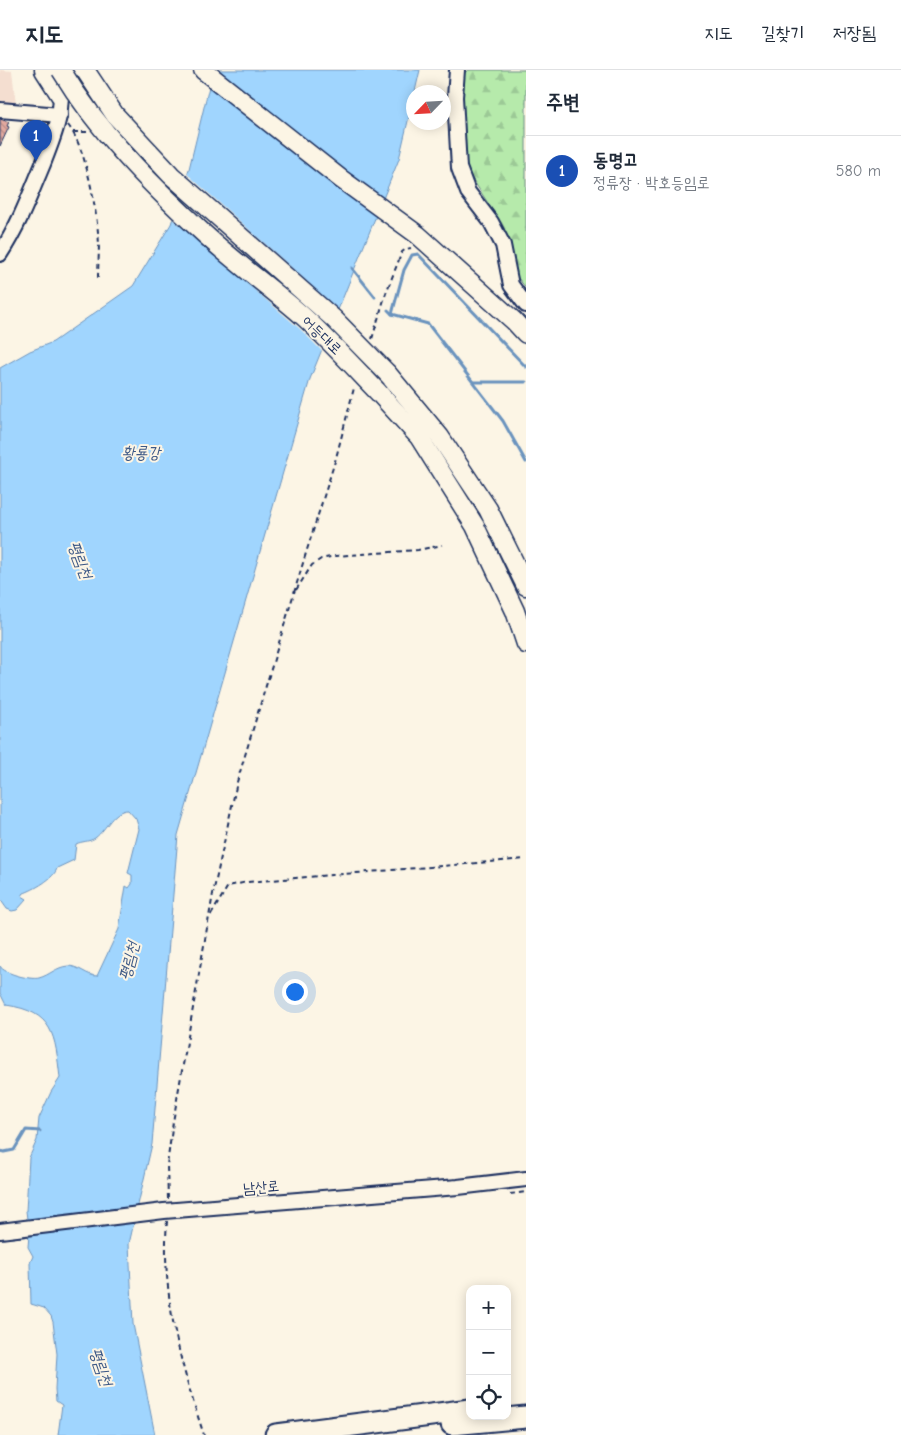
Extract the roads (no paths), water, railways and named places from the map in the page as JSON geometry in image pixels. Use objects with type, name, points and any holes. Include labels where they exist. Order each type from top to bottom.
[{"type":"highway","points":[[511,1404],[526,1402]]},
{"type":"highway","points":[[276,1435],[466,1411]]},
{"type":"highway","points":[[370,1435],[466,1422],[526,1417]]},
{"type":"main road","points":[[44,70],[60,95]]},
{"type":"main road","name":"어등대로","points":[[61,70],[74,92],[124,155],[200,231],[305,318],[340,352],[419,437],[475,526],[515,611],[526,644]]},
{"type":"main road","name":"어등대로","points":[[85,70],[116,115],[170,175],[334,319],[387,373],[440,437],[483,501],[526,586]]},
{"type":"main road","points":[[203,70],[340,179],[423,240],[514,321],[526,334]]},
{"type":"street","points":[[0,254],[21,218],[34,190],[60,115],[60,95],[66,70]]},
{"type":"street","points":[[457,70],[455,97],[459,168],[468,192],[491,222],[503,245],[511,285],[526,305]]},
{"type":"street","points":[[0,110],[60,115]]},
{"type":"street","name":"남산로","points":[[0,1231],[166,1211],[458,1187],[526,1179]]},
{"type":"water","name":"황룡강","points":[[213,70],[420,70],[416,85],[406,85],[406,129],[399,159],[310,379],[178,835],[152,1144],[129,1244],[133,1324],[155,1435],[58,1435],[62,1405],[56,1401],[57,1354],[53,1322],[51,1316],[44,1308],[31,1304],[30,1263],[33,1256],[28,1247],[29,1235],[26,1211],[29,1158],[37,1140],[39,1118],[60,1078],[56,1049],[49,1028],[34,1013],[22,1008],[6,1005],[0,993],[0,966],[12,974],[30,978],[39,978],[68,966],[97,976],[119,929],[126,886],[129,888],[132,884],[132,875],[128,873],[139,829],[136,819],[128,810],[118,813],[95,838],[76,844],[74,860],[57,868],[48,880],[24,893],[22,896],[27,899],[17,910],[7,909],[0,899],[0,368],[30,351],[53,342],[133,286],[171,224],[189,169]]},
{"type":"waterway","points":[[392,314],[404,270],[412,255],[418,254],[526,367]]},
{"type":"waterway","points":[[352,268],[375,297]]},
{"type":"waterway","points":[[388,310],[392,314],[428,324],[503,421],[526,462]]},
{"type":"waterway","points":[[474,382],[526,382]]},
{"type":"waterway","points":[[0,1151],[14,1150],[26,1130],[40,1131]]},
{"type":"waterway","points":[[0,1238],[32,1235]]},
{"type":"place","name":"동명고","points":[[36,161]]},
{"type":"water label","name":"평림천","points":[[80,560]]},
{"type":"water label","name":"평림천","points":[[129,961]]},
{"type":"water label","name":"평림천","points":[[101,1367]]}]
